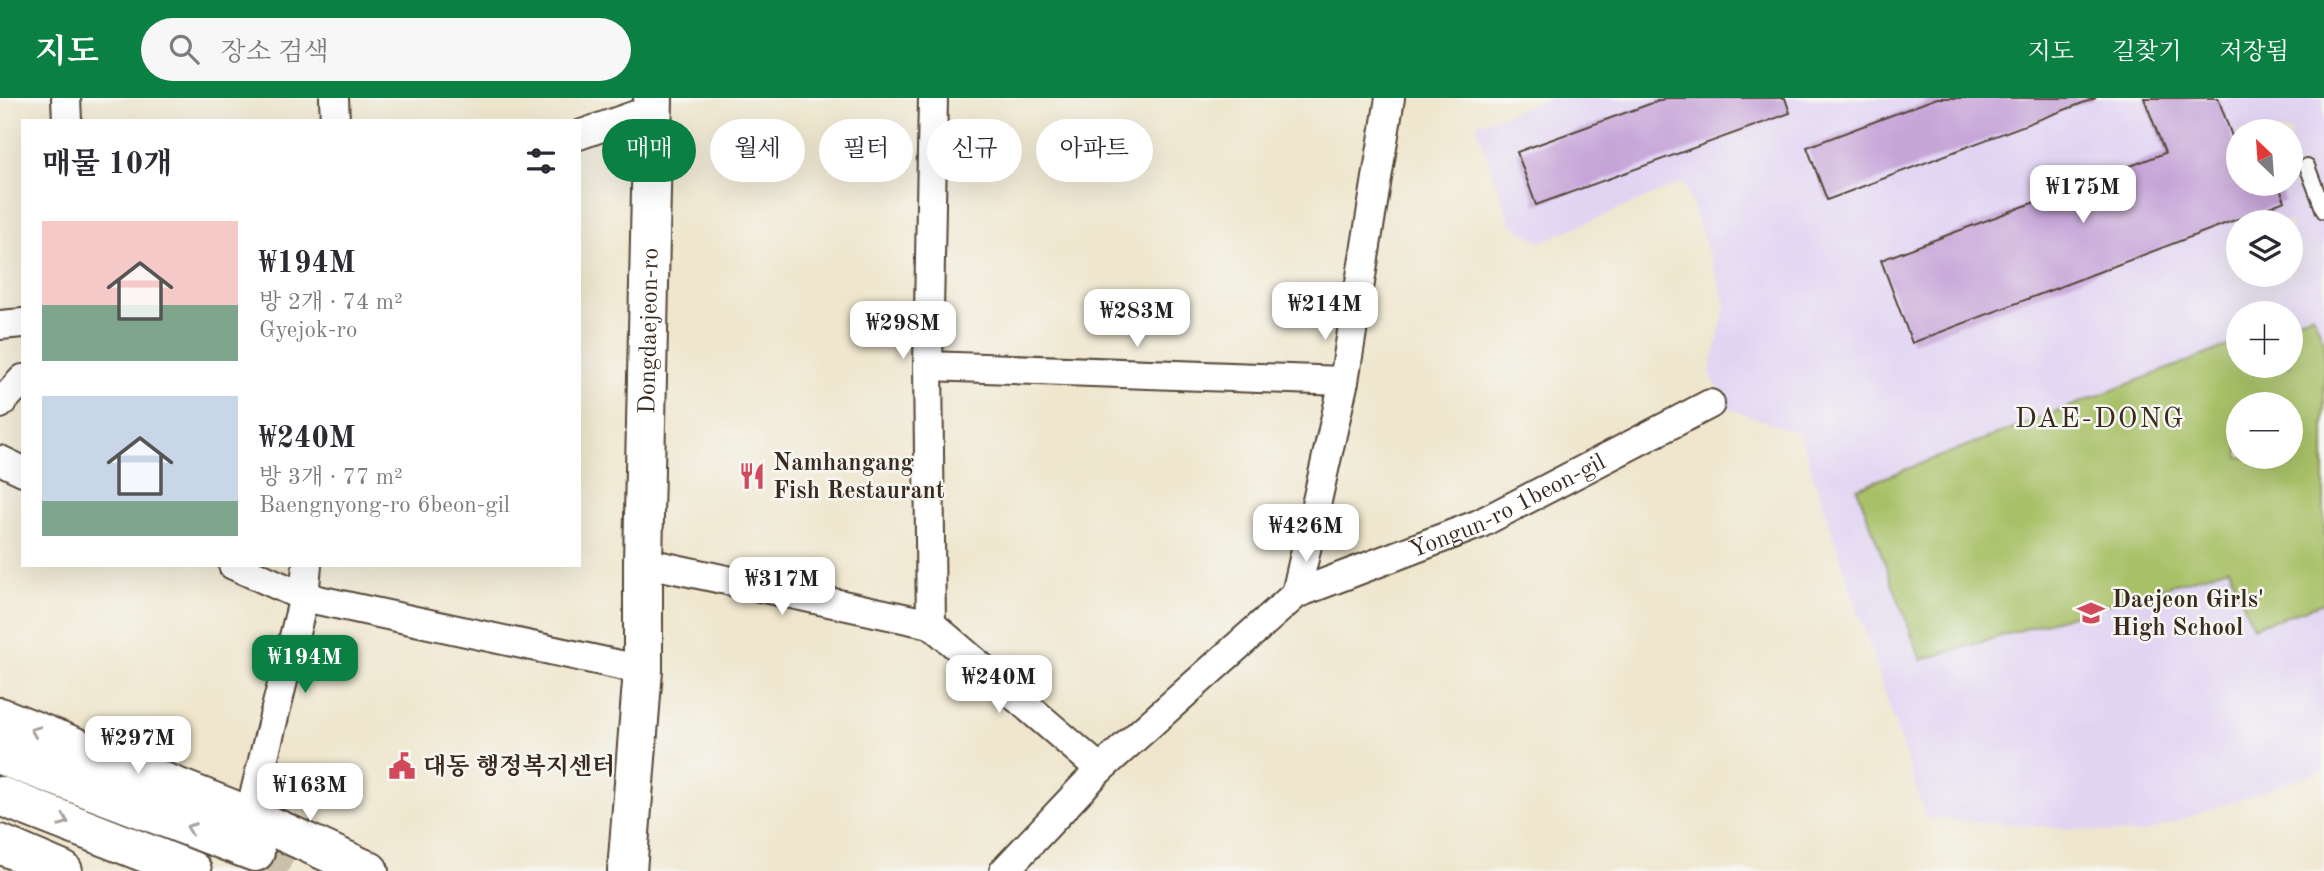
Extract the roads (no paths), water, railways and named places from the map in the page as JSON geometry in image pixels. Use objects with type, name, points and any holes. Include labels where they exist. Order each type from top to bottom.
[{"type":"main road","name":"Dongdaejeon-ro","points":[[627,871],[643,670],[653,104]]},
{"type":"main road","points":[[0,717],[305,856],[308,871]]},
{"type":"main road","points":[[0,755],[369,871]]},
{"type":"main road","points":[[0,796],[192,871]]},
{"type":"main road","points":[[0,844],[64,871]]},
{"type":"street","points":[[66,98],[67,119]]},
{"type":"street","points":[[334,98],[335,119]]},
{"type":"street","points":[[931,624],[928,366],[933,98]]},
{"type":"street","points":[[1296,594],[1344,381],[1390,98]]},
{"type":"street","points":[[581,134],[653,104]]},
{"type":"street","points":[[0,325],[21,323]]},
{"type":"street","points":[[928,366],[1344,381]]},
{"type":"street","points":[[0,404],[21,381]]},
{"type":"street","name":"Yongun-ro 1beon-gil","points":[[1004,871],[1100,769],[1296,594],[1479,524],[1710,404]]},
{"type":"street","points":[[0,460],[21,470]]},
{"type":"street","points":[[643,562],[931,624],[1100,769]]},
{"type":"street","points":[[237,567],[304,597],[643,670]]},
{"type":"street","points":[[252,834],[304,597],[307,567]]},
{"type":"lane","points":[[2307,166],[2324,211]]},
{"type":"tunnel","points":[[255,852],[298,871]]},
{"type":"place","name":"Namhangang Fish Restaurant","points":[[752,476]]},
{"type":"place","name":"Daejeon Girls' High School","points":[[2091,613]]},
{"type":"place","name":"대동 행정복지센터","points":[[402,766]]},
{"type":"district","name":"DAE-DONG","points":[[2100,417]]}]
